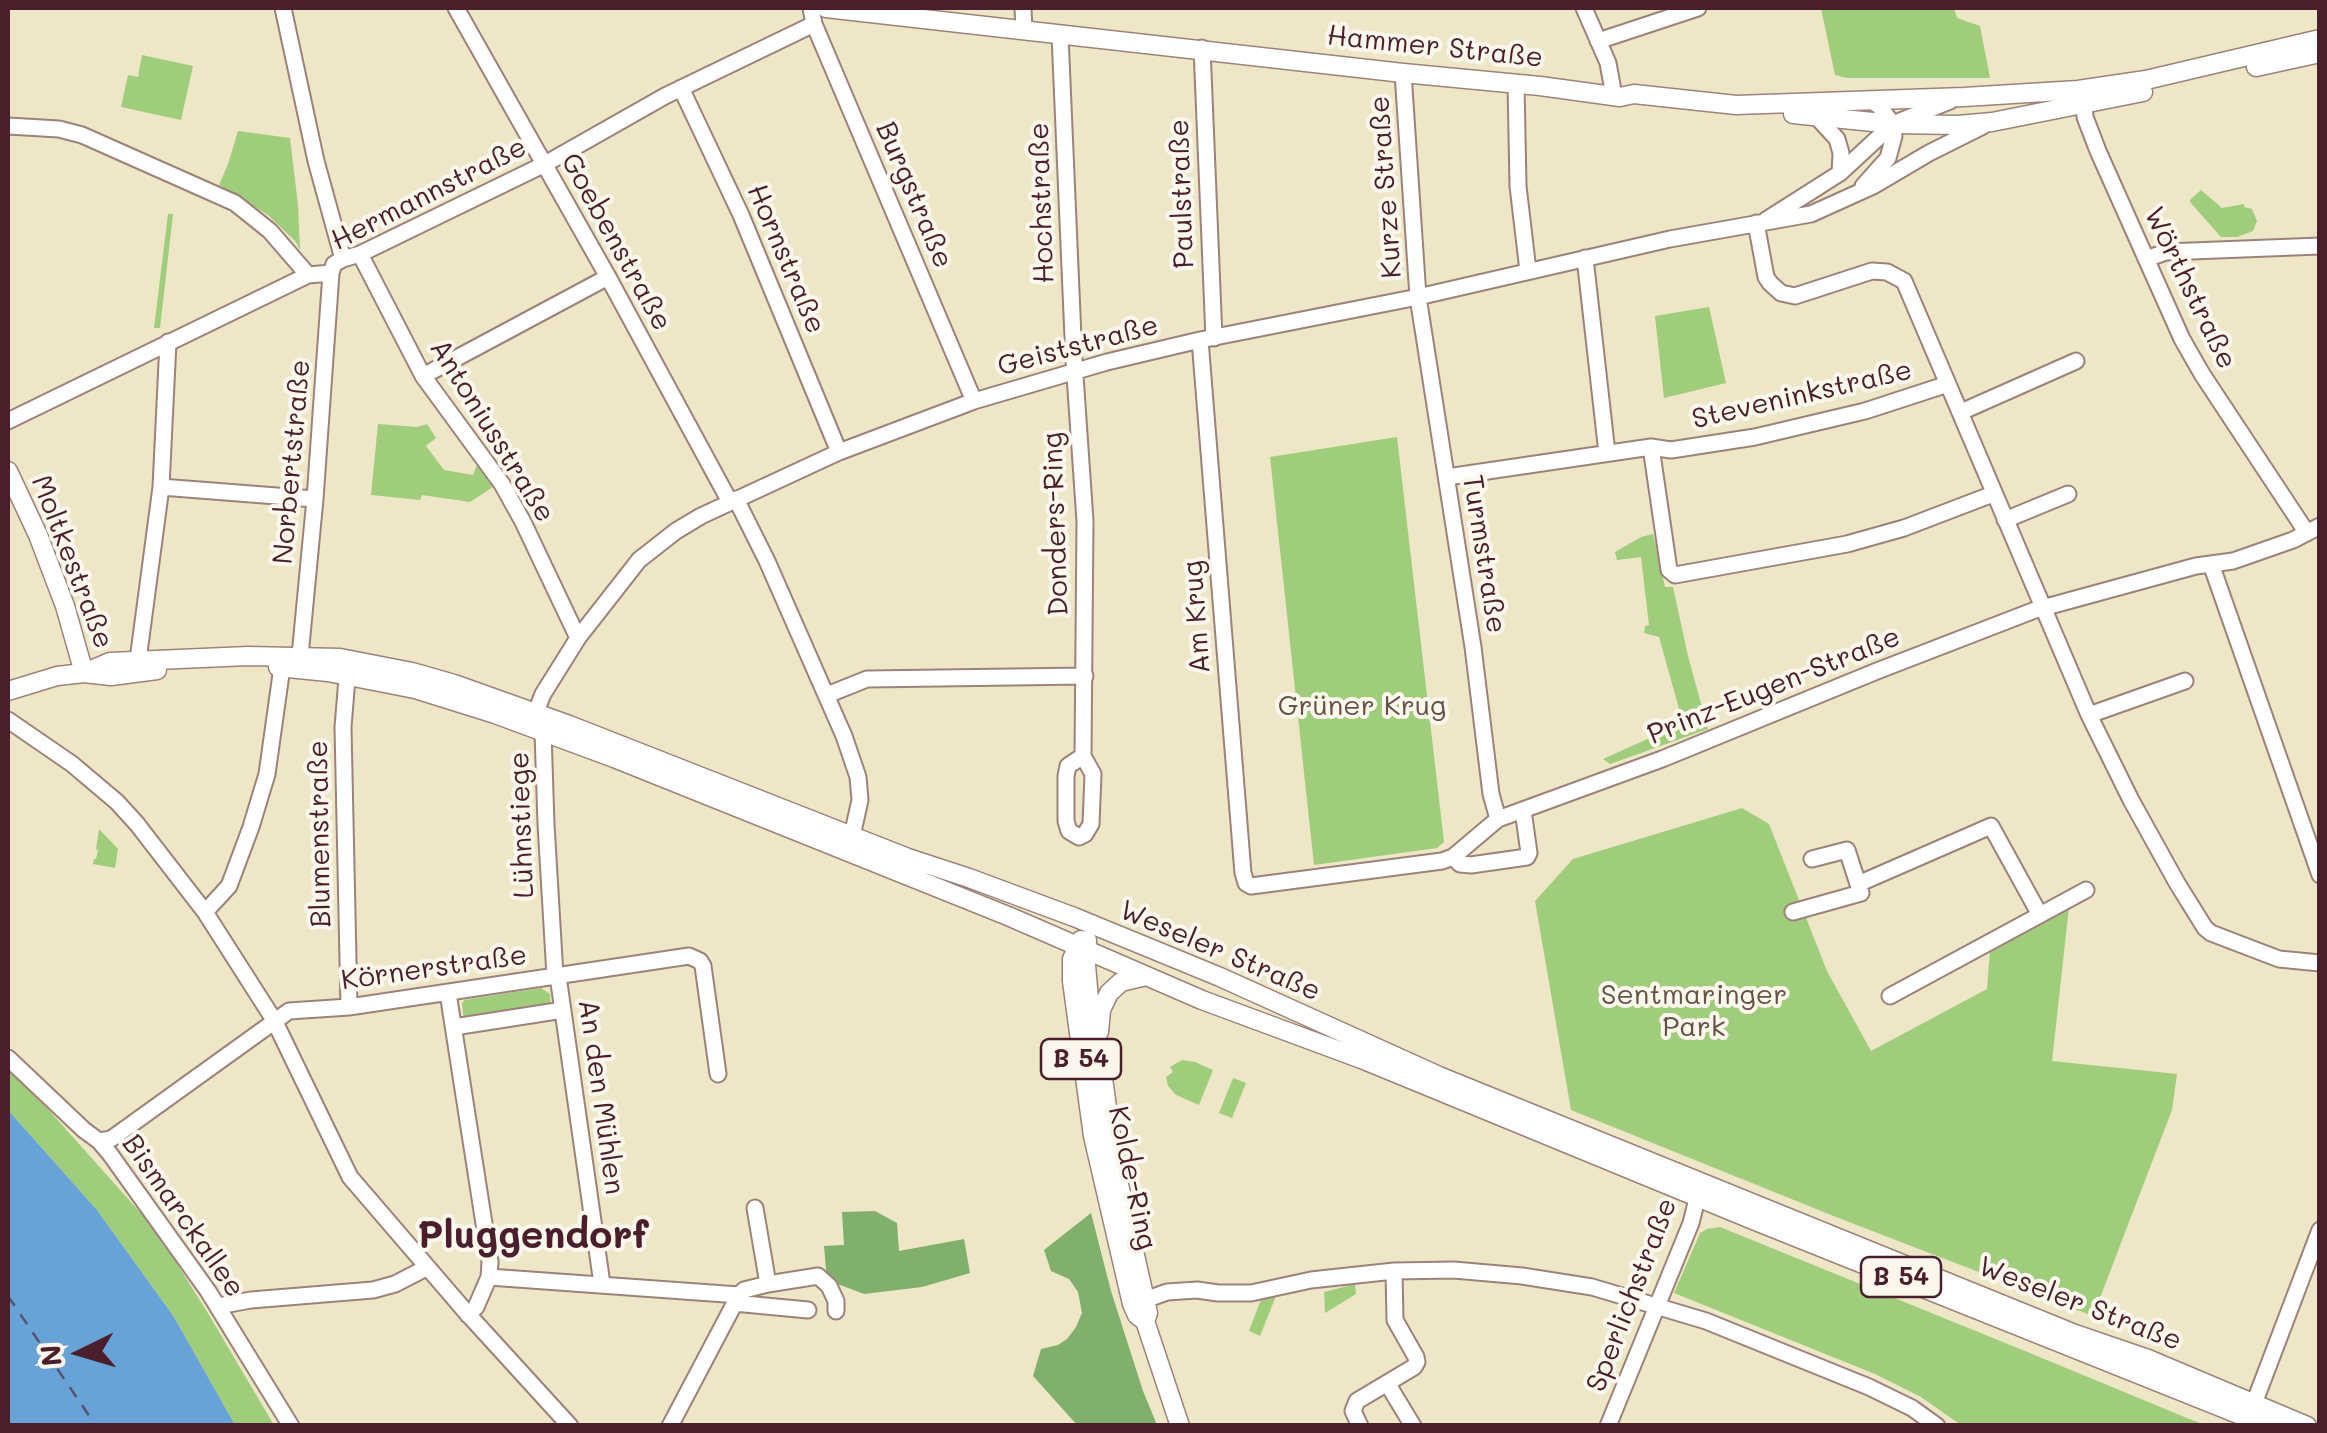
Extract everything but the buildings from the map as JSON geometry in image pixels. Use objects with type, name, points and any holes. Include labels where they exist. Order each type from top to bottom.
[{"type":"main road","name":"Hammer Straße","points":[[816,14],[918,13],[1024,30],[1403,73],[1736,105],[2067,91],[2146,80],[2320,39]]},
{"type":"main road","name":"Hammer Straße","points":[[1617,96],[1633,104],[1678,109],[1958,125],[2084,104],[2320,53]]},
{"type":"main road","name":"Moltkestraße","points":[[8,471],[45,552],[84,673]]},
{"type":"main road","name":"Weseler Straße","points":[[84,673],[105,663],[212,656],[300,656],[348,667]]},
{"type":"main road","name":"Weseler Straße","points":[[8,691],[84,673],[111,676],[206,666],[348,667],[412,672],[454,684],[536,724],[1052,934],[1220,1007],[2148,1359],[2251,1410],[2308,1426]]},
{"type":"main road","name":"Weseler Straße","points":[[536,724],[1074,917],[1699,1189]]},
{"type":"main road","name":"Kolde-Ring","points":[[1088,925],[1082,949],[1090,1011],[1116,1171],[1148,1313],[1145,1322]]},
{"type":"main road","name":"Kolde-Ring","points":[[1082,949],[1072,960],[1072,980],[1093,1136],[1132,1304],[1145,1322],[1180,1426]]},
{"type":"main road","name":"Kolde-Ring","points":[[1098,1043],[1102,1010],[1109,993],[1121,982],[1146,976]]},
{"type":"main road","name":"Weseler Straße","points":[[2251,1410],[2268,1426]]},
{"type":"street","points":[[282,8],[342,259]]},
{"type":"street","name":"Goebenstraße","points":[[456,8],[733,500],[827,695],[858,777],[860,800],[852,836]]},
{"type":"street","points":[[1023,8],[1024,30]]},
{"type":"street","points":[[1584,8],[1608,63],[1617,96]]},
{"type":"street","points":[[1598,40],[1698,8]]},
{"type":"street","name":"Hermannstraße","points":[[8,421],[308,275],[331,273],[334,264],[342,259],[360,254],[545,164],[816,14]]},
{"type":"street","name":"Burgstraße","points":[[816,14],[974,401]]},
{"type":"street","name":"Hochstraße","points":[[1060,34],[1074,370]]},
{"type":"street","name":"Paulstraße","points":[[1202,48],[1207,339]]},
{"type":"street","name":"Kurze Straße","points":[[1403,73],[1418,298]]},
{"type":"street","points":[[1516,84],[1518,186],[1528,271]]},
{"type":"street","name":"Hornstraße","points":[[682,88],[741,214],[839,452]]},
{"type":"street","name":"Geiststraße","points":[[1760,222],[1840,173],[1894,124],[1964,97]]},
{"type":"street","points":[[1853,196],[1888,158],[1893,144],[1894,124],[1870,100]]},
{"type":"street","name":"Wörthstraße","points":[[2084,104],[2098,151],[2192,356],[2316,530]]},
{"type":"street","points":[[1815,115],[1837,139],[1840,173]]},
{"type":"street","name":"Geiststraße","points":[[536,724],[550,682],[578,638],[639,560],[676,531],[733,500],[839,452],[974,401],[1074,370],[1207,339],[1418,298],[1585,258],[1811,214],[1992,122]]},
{"type":"street","points":[[8,126],[59,129],[82,135],[235,203],[270,230],[308,275]]},
{"type":"street","points":[[1760,222],[1766,277],[1782,293],[1795,296],[1872,271],[1898,277],[1908,288],[2089,715],[2145,826],[2205,928],[2218,937],[2280,958],[2320,963]]},
{"type":"street","points":[[2146,259],[2166,252],[2320,246]]},
{"type":"street","name":"Antoniusstraße","points":[[360,254],[423,376],[502,484],[578,638]]},
{"type":"street","points":[[1585,258],[1607,453]]},
{"type":"street","name":"Norbertstraße","points":[[300,656],[331,273]]},
{"type":"street","points":[[423,376],[608,278]]},
{"type":"street","name":"Turmstraße","points":[[1418,298],[1473,647],[1490,794],[1498,819]]},
{"type":"street","name":"Am Krug","points":[[1207,339],[1243,873],[1251,886]]},
{"type":"street","points":[[138,660],[161,487],[168,342]]},
{"type":"street","points":[[1961,412],[2076,361]]},
{"type":"street","name":"Donders-Ring","points":[[1074,370],[1085,521],[1084,756]]},
{"type":"street","name":"Steveninkstraße","points":[[1446,477],[1651,447],[1671,450],[1755,437],[1948,384]]},
{"type":"street","points":[[1651,447],[1669,570],[1676,576],[1848,544],[1904,528],[1994,494]]},
{"type":"street","points":[[161,487],[315,498]]},
{"type":"street","points":[[2005,520],[2068,494]]},
{"type":"street","name":"Prinz-Eugen-Straße","points":[[1251,886],[1453,857],[1498,819],[1662,759],[2042,608],[2233,561],[2316,530]]},
{"type":"street","points":[[2212,564],[2320,876]]},
{"type":"street","points":[[205,912],[229,886],[267,774],[282,667]]},
{"type":"street","name":"Blumenstraße","points":[[348,667],[343,743],[349,1007]]},
{"type":"street","points":[[827,695],[867,679],[1085,676]]},
{"type":"street","points":[[2089,715],[2185,681]]},
{"type":"street","points":[[8,720],[72,764],[137,824],[205,912],[274,1020],[350,1177],[426,1268],[570,1426]]},
{"type":"street","name":"Lühnstiege","points":[[536,724],[556,976]]},
{"type":"street","name":"Prinz-Eugen-Straße","points":[[1453,857],[1460,864],[1471,865],[1528,856],[1524,810]]},
{"type":"street","points":[[1858,884],[1991,826],[2040,915]]},
{"type":"street","points":[[1794,912],[1861,893],[1847,850],[1812,860]]},
{"type":"street","points":[[1890,996],[2086,890]]},
{"type":"street","name":"Körnerstraße","points":[[99,1140],[111,1139],[289,1011],[349,1007],[689,956],[703,966],[718,1074]]},
{"type":"street","name":"An den Mühlen","points":[[556,976],[602,1284]]},
{"type":"street","points":[[448,992],[490,1262],[489,1277],[476,1307],[468,1315]]},
{"type":"street","points":[[454,1026],[563,1010]]},
{"type":"street","name":"Bismarckallee","points":[[8,1058],[99,1140],[186,1258],[291,1426]]},
{"type":"street","name":"Sperlichstraße","points":[[1608,1426],[1691,1223],[1699,1189]]},
{"type":"street","points":[[755,1208],[768,1284]]},
{"type":"street","points":[[2251,1410],[2309,1283],[2320,1230]]},
{"type":"street","points":[[218,1306],[373,1290],[426,1268]]},
{"type":"street","points":[[1145,1300],[1167,1292],[1251,1293],[1311,1280],[1394,1271],[1454,1270],[1592,1287],[1706,1321],[1869,1387],[1912,1408],[1937,1426]]},
{"type":"street","points":[[1360,1426],[1352,1410],[1354,1405],[1416,1362],[1395,1320],[1394,1271]]},
{"type":"street","points":[[670,1426],[744,1290],[818,1276],[830,1286],[836,1311]]},
{"type":"street","points":[[489,1277],[602,1284],[808,1310]]},
{"type":"street","points":[[1387,1383],[1413,1426]]},
{"type":"green space","points":[[1821,8],[1954,8],[1957,18],[1980,26],[1990,78],[1835,75]]},
{"type":"green space","points":[[142,55],[193,66],[181,120],[121,107],[128,75],[138,77]]},
{"type":"green space","points":[[238,131],[290,138],[300,250],[268,215],[219,185]]},
{"type":"green space","points":[[2201,190],[2222,208],[2244,204],[2252,209],[2257,221],[2253,231],[2221,237],[2190,202]]},
{"type":"green space","points":[[168,214],[173,214],[160,328],[154,328]]},
{"type":"green space","points":[[1709,307],[1726,383],[1664,398],[1655,316]]},
{"type":"green space","points":[[378,424],[427,424],[436,438],[426,446],[444,470],[473,475],[477,465],[493,487],[470,502],[422,495],[420,500],[371,495]]},
{"type":"green space","name":"Grüner Krug","points":[[1397,437],[1444,842],[1437,848],[1314,865],[1270,457]]},
{"type":"green space","points":[[1653,534],[1665,587],[1673,587],[1708,729],[1610,764],[1603,759],[1683,723],[1659,637],[1644,633],[1649,625],[1641,557],[1617,560],[1615,552]]},
{"type":"green space","name":"Sentmaringer Park","points":[[1742,808],[1769,824],[1827,971],[1871,1051],[1987,989],[1990,951],[2069,907],[2052,1061],[2177,1074],[2172,1110],[2093,1316],[1571,1110],[1535,901],[1573,859]]},
{"type":"green space","points":[[99,829],[118,849],[115,868],[93,864]]},
{"type":"green space","points":[[541,988],[550,994],[551,1008],[464,1021],[464,1000]]},
{"type":"green space","points":[[1182,1060],[1213,1070],[1199,1105],[1176,1095],[1168,1086],[1166,1077],[1173,1072],[1170,1067]]},
{"type":"green space","points":[[8,1070],[155,1229],[274,1425],[235,1425],[174,1317],[97,1210],[8,1110]]},
{"type":"green space","points":[[1233,1078],[1246,1083],[1232,1118],[1219,1113]]},
{"type":"green space","points":[[875,1211],[897,1223],[899,1251],[964,1239],[970,1273],[922,1287],[864,1294],[827,1280],[824,1246],[844,1245],[842,1212]]},
{"type":"green space","points":[[1091,1213],[1111,1291],[1157,1425],[1077,1425],[1033,1376],[1041,1349],[1067,1339],[1082,1313],[1078,1292],[1069,1279],[1051,1271],[1044,1250]]},
{"type":"green space","points":[[1720,1227],[2204,1425],[1961,1425],[1921,1397],[1875,1374],[1674,1293],[1700,1233]]},
{"type":"green space","points":[[1355,1284],[1356,1294],[1325,1313],[1324,1292]]},
{"type":"green space","points":[[1276,1296],[1260,1336],[1249,1331],[1262,1297]]},
{"type":"water","points":[[8,1110],[97,1210],[174,1317],[235,1425],[8,1425]]},
{"type":"ferry route","points":[[8,1296],[96,1426]]},
{"type":"district","name":"Pluggendorf","points":[[533,1236]]}]
